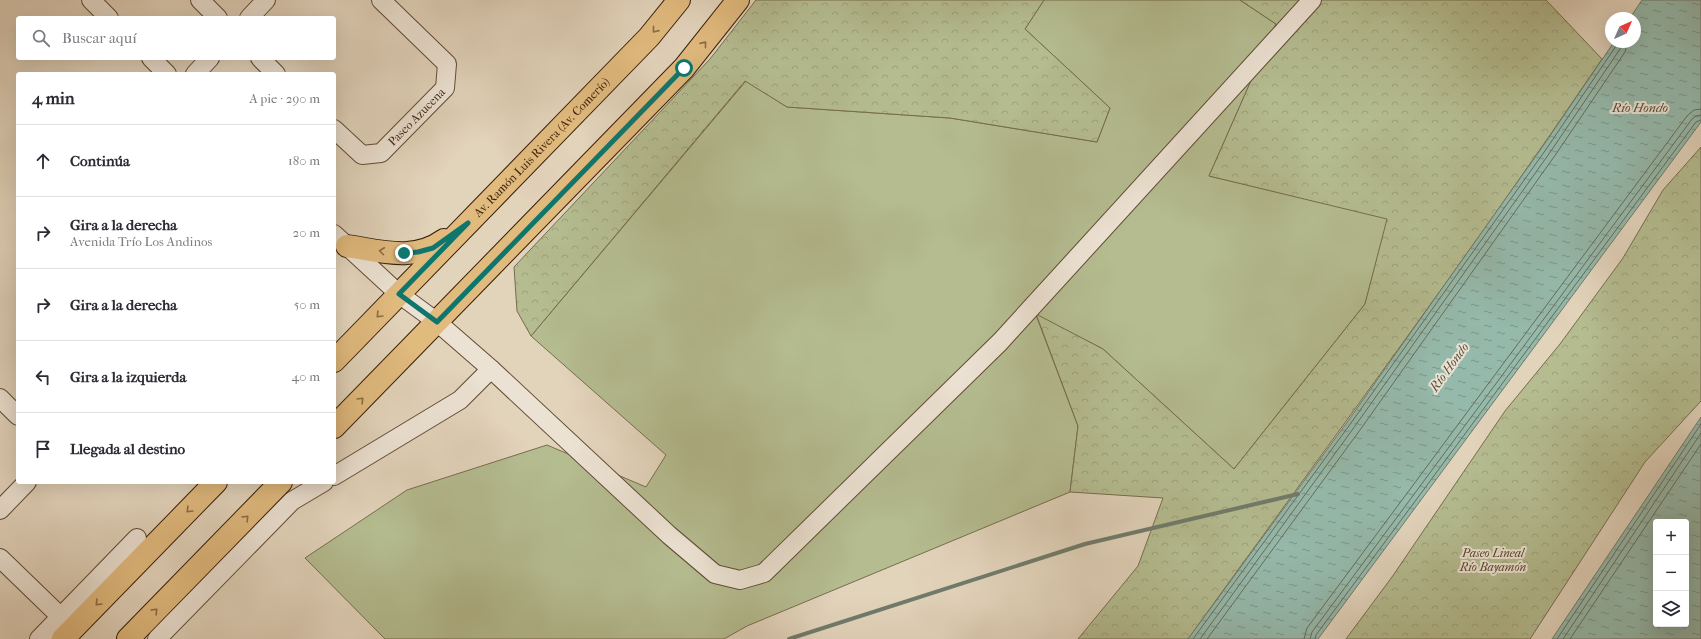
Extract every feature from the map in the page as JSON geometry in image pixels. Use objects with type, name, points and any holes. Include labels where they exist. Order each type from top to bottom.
[{"type":"main road","name":"Av. Ramón Luis Rivera (Av. Comerío)","points":[[336,359],[649,37],[679,0]]},
{"type":"main road","points":[[336,425],[684,68],[738,0]]},
{"type":"main road","points":[[340,240],[404,253],[418,252],[433,248],[468,223]]},
{"type":"main road","points":[[63,639],[214,484]]},
{"type":"main road","points":[[128,639],[279,484]]},
{"type":"street","points":[[91,0],[107,16]]},
{"type":"street","points":[[200,0],[216,16]]},
{"type":"street","points":[[251,16],[266,0]]},
{"type":"street","name":"Paseo Azucena","points":[[336,131],[362,155],[381,153],[445,88],[447,64],[382,0]]},
{"type":"street","points":[[340,240],[399,294],[437,322],[491,369],[669,536],[715,574],[740,580],[764,573],[1000,342],[1312,0]]},
{"type":"street","points":[[153,60],[165,72]]},
{"type":"street","points":[[197,72],[208,60]]},
{"type":"street","points":[[262,60],[274,72]]},
{"type":"street","points":[[336,475],[460,400],[491,369]]},
{"type":"street","points":[[0,398],[16,414]]},
{"type":"street","points":[[0,510],[25,484]]},
{"type":"street","points":[[157,639],[292,501],[321,484]]},
{"type":"street","points":[[40,639],[138,538]]},
{"type":"street","points":[[0,558],[61,616]]},
{"type":"green space","points":[[756,0],[1044,0],[1025,29],[1110,108],[1097,142],[950,118],[787,107],[745,81],[531,336],[517,311],[514,267],[710,59]]},
{"type":"green space","points":[[1044,0],[1240,0],[1276,24],[1209,176],[1388,218],[1365,304],[1234,469],[1103,349],[1036,315],[1078,426],[1070,492],[747,626],[724,639],[385,639],[305,558],[407,490],[547,445],[646,487],[666,455],[531,336],[746,81],[787,107],[950,118],[1097,142],[1110,108],[1025,29]]},
{"type":"green space","points":[[1240,0],[1546,0],[1602,59],[1501,206],[1188,639],[1078,639],[1138,566],[1163,498],[1070,492],[1078,426],[1036,314],[1103,349],[1234,469],[1365,304],[1387,219],[1209,176],[1276,24]]},
{"type":"green space","name":"Paseo Lineal Río Bayamón","points":[[1701,147],[1701,401],[1645,462],[1530,639],[1346,639],[1392,577],[1505,411],[1560,344],[1623,258],[1663,190]]},
{"type":"water","name":"Río Hondo","points":[[1642,0],[1701,0],[1701,122],[1318,639],[1188,639],[1348,421],[1543,146],[1610,48],[1641,48],[1641,12],[1634,12]]},
{"type":"water","points":[[1701,417],[1701,639],[1552,639]]},
{"type":"waterway","points":[[789,639],[1085,544],[1298,494]]},
{"type":"route","points":[[404,253],[418,252],[433,248],[468,223],[399,294],[437,322],[684,68]]}]
